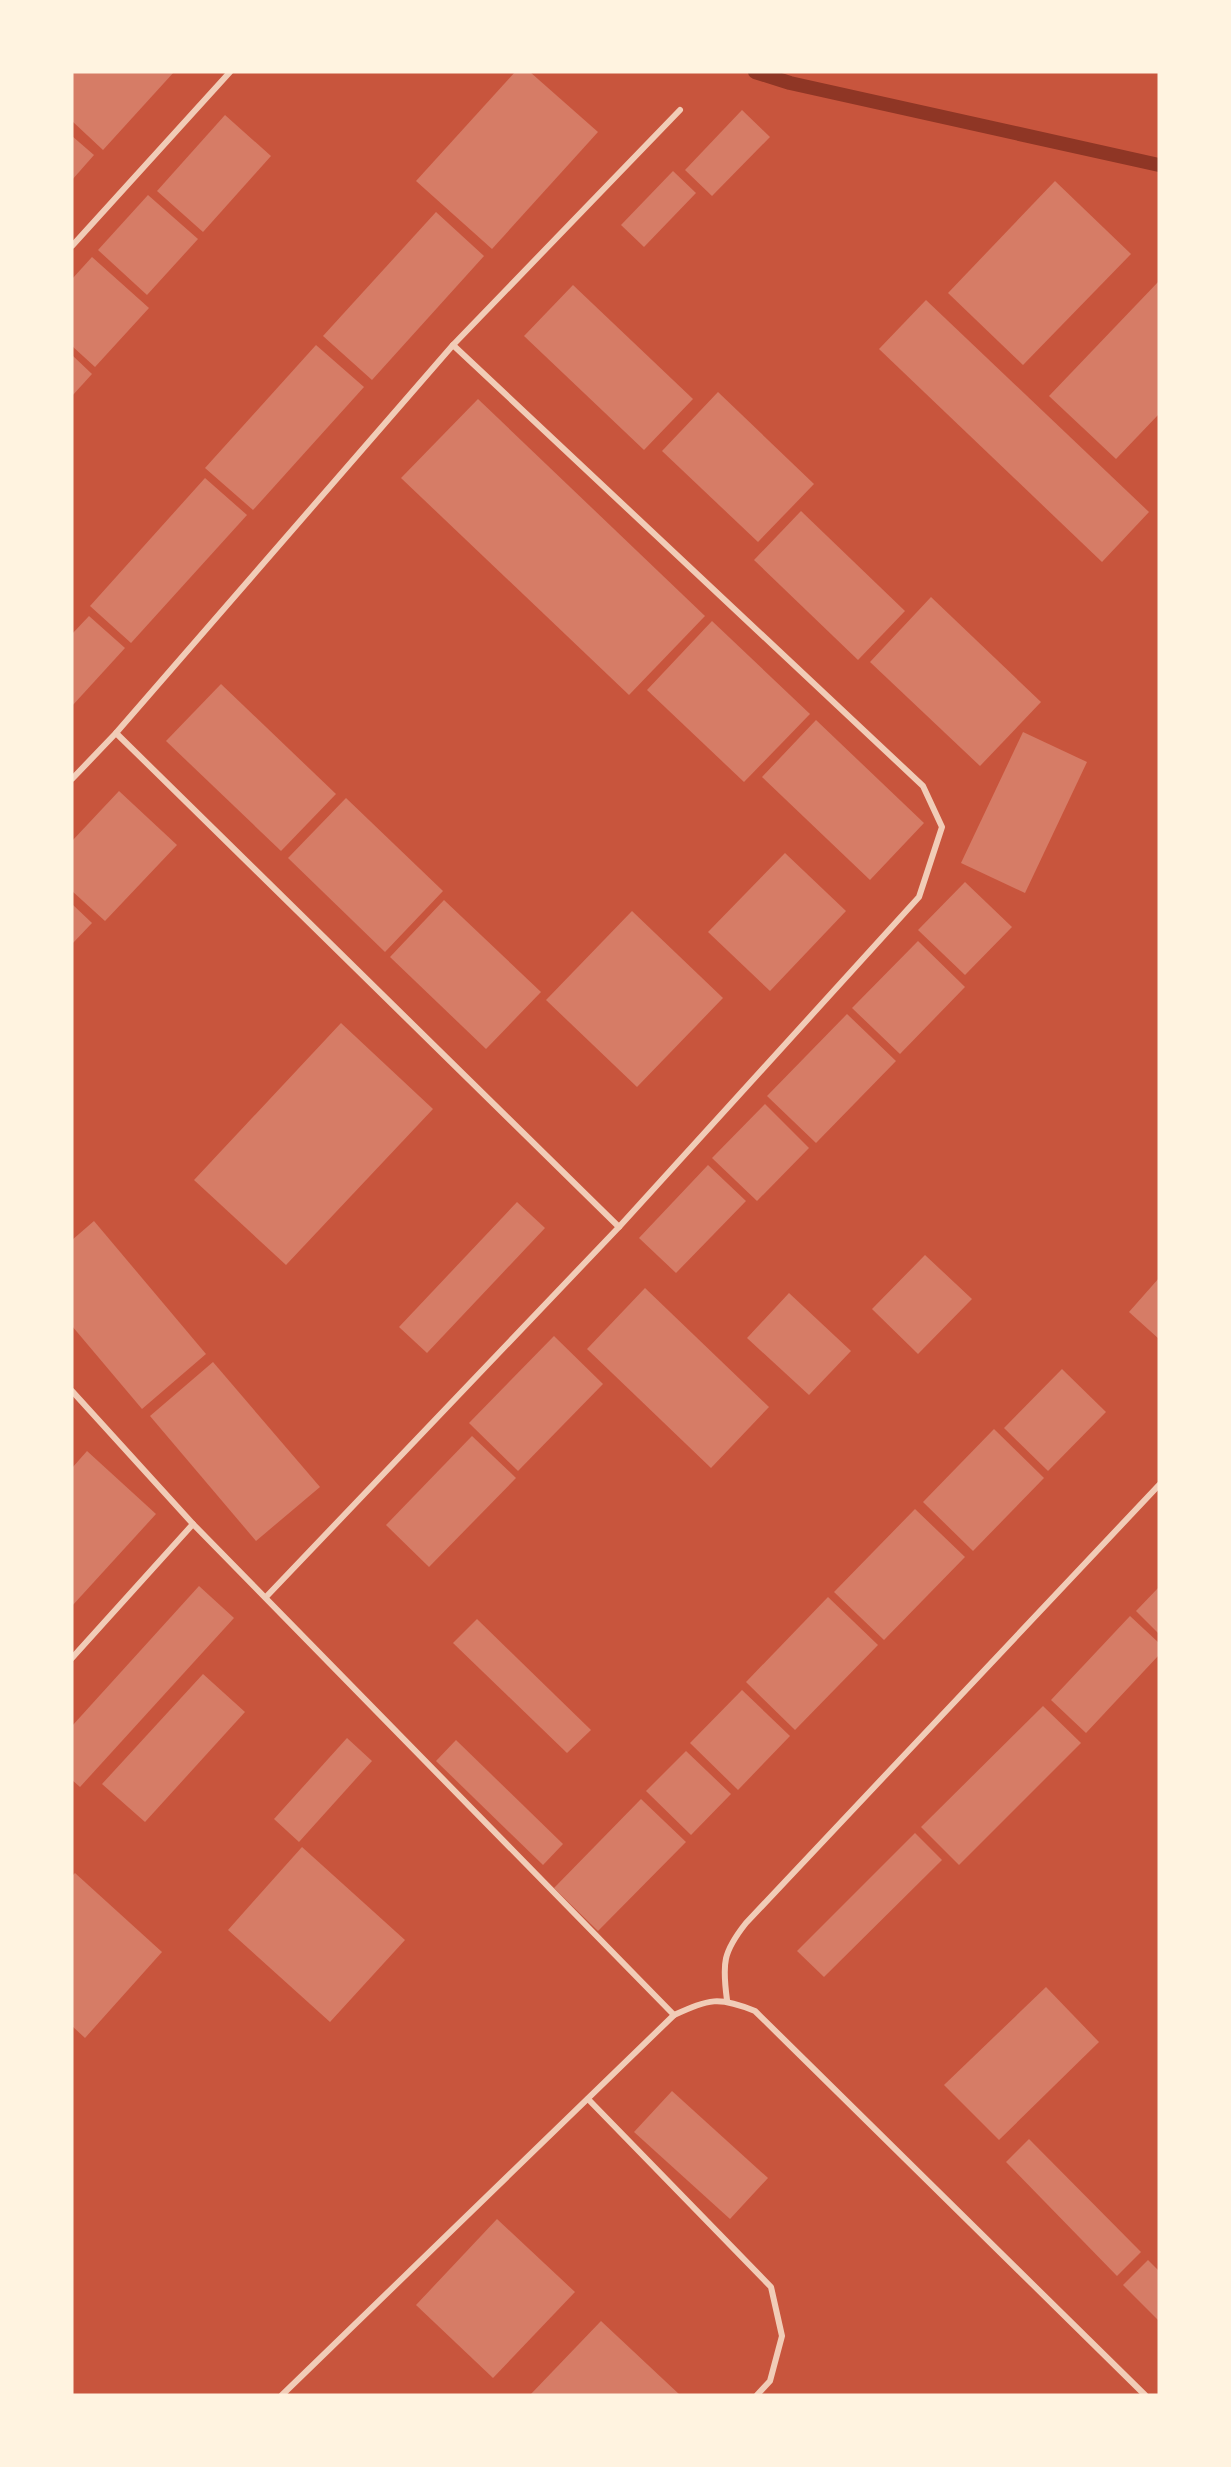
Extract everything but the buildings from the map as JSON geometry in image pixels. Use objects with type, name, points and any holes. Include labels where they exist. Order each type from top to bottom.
[{"type":"street","points":[[72,246],[230,72]]},
{"type":"street","points":[[72,779],[116,733],[453,345],[680,110]]},
{"type":"street","points":[[266,1597],[619,1227],[919,897],[942,827],[923,786],[453,345]]},
{"type":"street","points":[[116,733],[619,1227]]},
{"type":"street","points":[[72,1391],[193,1524],[674,2015]]},
{"type":"street","points":[[727,2000],[723,1972],[729,1944],[746,1923],[1159,1485]]},
{"type":"street","points":[[72,1658],[193,1524]]},
{"type":"street","points":[[282,2395],[674,2015],[700,2003],[727,2000],[755,2011],[1145,2395]]},
{"type":"street","points":[[588,2099],[771,2287],[782,2336],[770,2381],[757,2395]]},
{"type":"waterway","points":[[755,72],[790,83],[1159,165]]}]
